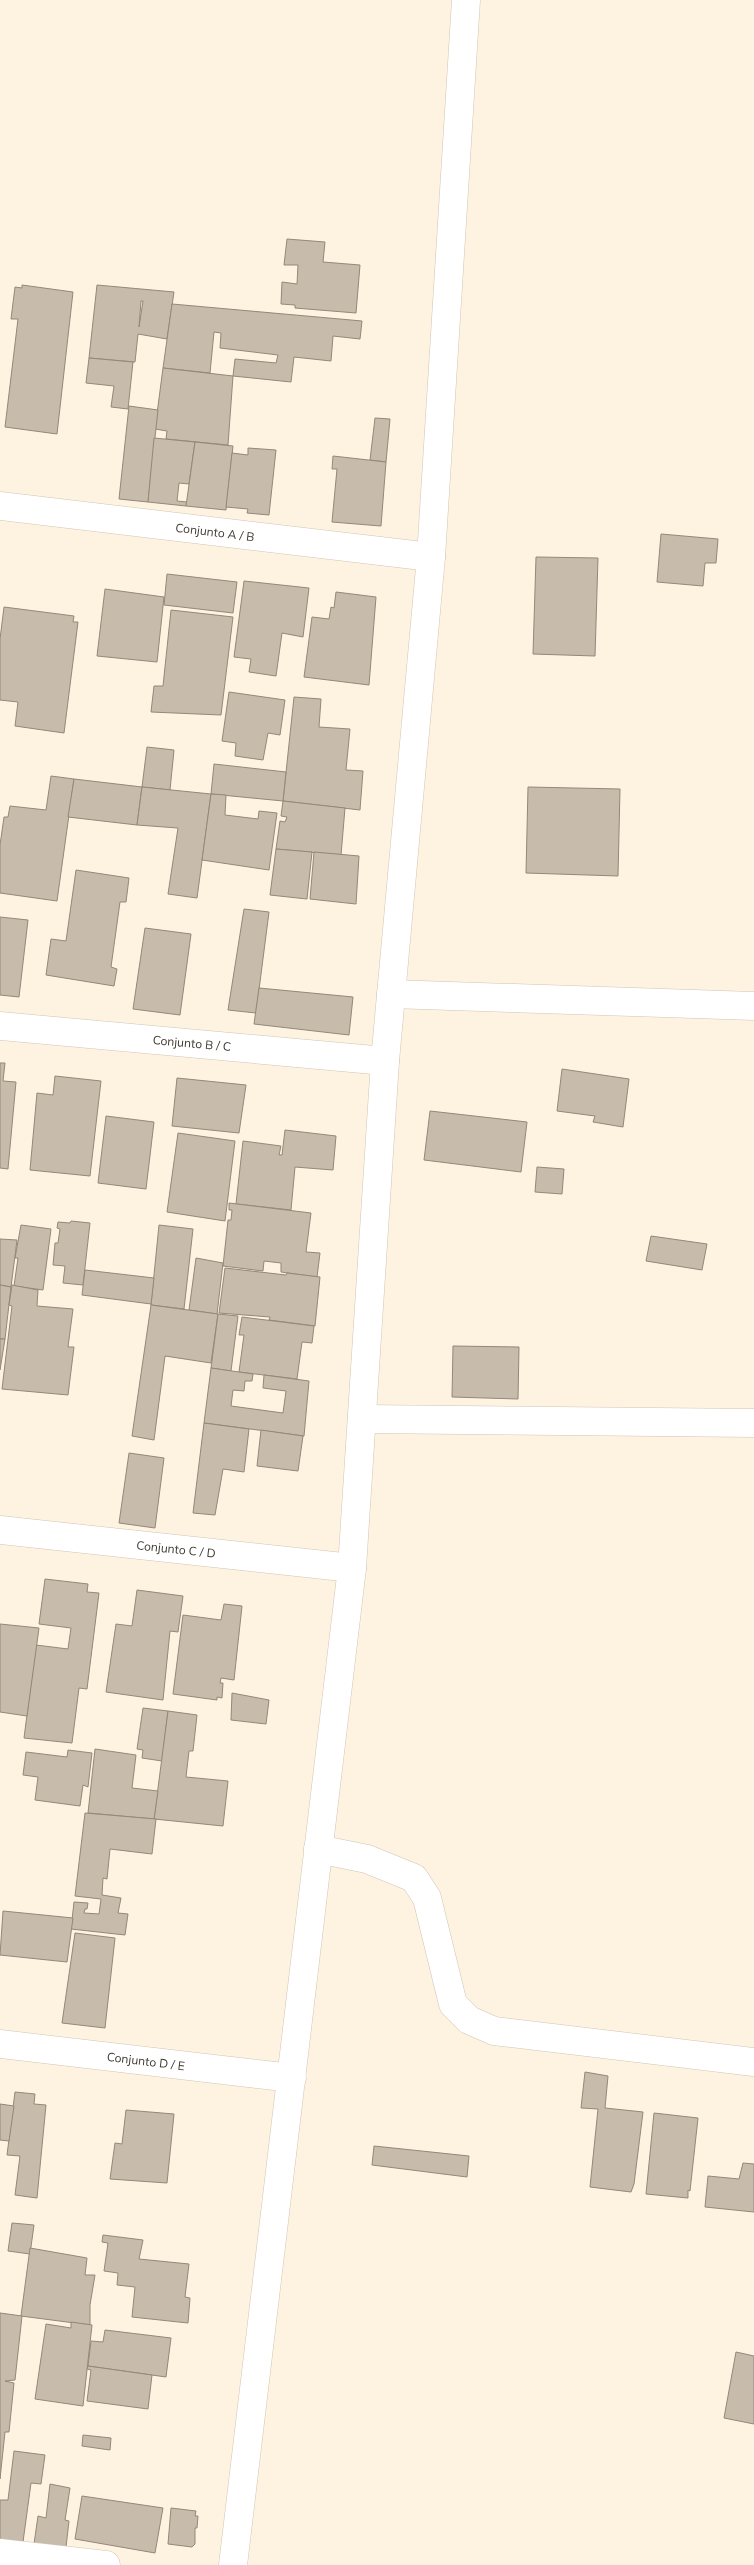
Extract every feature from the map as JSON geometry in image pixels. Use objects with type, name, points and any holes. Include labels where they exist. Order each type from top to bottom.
[{"type":"street","points":[[233,2565],[352,1568],[385,1061],[431,557],[466,0]]},
{"type":"street","name":"Conjunto A / B","points":[[0,506],[431,557]]},
{"type":"street","points":[[391,994],[754,1006]]},
{"type":"street","name":"Conjunto B / C","points":[[0,1026],[385,1061]]},
{"type":"street","points":[[362,1419],[754,1423]]},
{"type":"street","name":"Conjunto C / D","points":[[0,1530],[352,1568]]},
{"type":"street","points":[[318,1849],[367,1859],[414,1878],[426,1898],[453,2004],[469,2020],[494,2031],[754,2062]]},
{"type":"street","name":"Conjunto D / E","points":[[0,2044],[292,2078]]},
{"type":"street","points":[[0,2553],[106,2565]]},
{"type":"building","points":[[287,239],[325,242],[323,262],[360,265],[356,313],[295,308],[295,305],[281,304],[282,282],[297,284],[298,265],[284,265]]},
{"type":"building","points":[[22,285],[73,292],[57,434],[5,427],[18,319],[11,319],[15,287],[22,288]]},
{"type":"building","points":[[97,285],[174,292],[167,339],[138,334],[135,362],[89,358]],"holes":[[[141,301],[143,301],[139,327]]]},
{"type":"building","points":[[172,304],[362,321],[360,339],[333,336],[331,361],[294,357],[291,382],[233,376],[235,359],[276,363],[278,355],[220,348],[221,333],[214,332],[210,373],[163,368]]},
{"type":"building","points":[[89,358],[133,362],[128,409],[111,407],[114,386],[86,383]]},
{"type":"building","points":[[163,368],[233,376],[228,445],[166,439],[167,431],[155,429]]},
{"type":"building","points":[[129,406],[158,410],[148,502],[119,499]]},
{"type":"building","points":[[375,418],[390,419],[386,462],[370,460]]},
{"type":"building","points":[[154,438],[195,442],[189,484],[179,483],[177,501],[187,502],[186,506],[148,502]]},
{"type":"building","points":[[195,442],[233,446],[226,510],[186,506]]},
{"type":"building","points":[[248,448],[276,450],[269,515],[247,513],[248,509],[226,507],[232,453],[248,455]]},
{"type":"building","points":[[333,456],[386,462],[381,526],[332,522],[337,469],[332,469]]},
{"type":"building","points":[[661,534],[718,539],[716,563],[705,563],[703,586],[657,582]]},
{"type":"building","points":[[536,557],[598,558],[595,656],[533,654]]},
{"type":"building","points":[[167,574],[237,582],[233,613],[164,605]]},
{"type":"building","points":[[244,581],[309,588],[303,637],[282,633],[276,676],[249,672],[251,659],[234,657]]},
{"type":"building","points":[[105,589],[164,597],[157,662],[97,656]]},
{"type":"building","points":[[336,592],[376,597],[369,685],[304,677],[312,617],[329,619],[331,607],[334,608]]},
{"type":"building","points":[[4,607],[74,616],[73,622],[78,622],[64,733],[15,726],[18,702],[0,700],[0,639]]},
{"type":"building","points":[[171,610],[233,617],[221,715],[151,712],[154,686],[163,686]]},
{"type":"building","points":[[229,692],[285,700],[280,735],[268,733],[263,760],[235,756],[236,743],[222,741]]},
{"type":"building","points":[[294,697],[321,699],[319,727],[350,729],[346,770],[363,771],[360,810],[283,801]]},
{"type":"building","points":[[147,747],[174,750],[170,790],[142,787]]},
{"type":"building","points":[[214,764],[286,772],[283,801],[211,794]]},
{"type":"building","points":[[51,776],[74,779],[57,901],[0,893],[0,845],[4,817],[8,817],[10,806],[46,810]]},
{"type":"building","points":[[74,779],[142,787],[137,825],[68,817]]},
{"type":"building","points":[[142,787],[211,794],[197,898],[168,894],[178,828],[137,825]]},
{"type":"building","points":[[528,787],[620,789],[618,876],[526,873]]},
{"type":"building","points":[[211,794],[226,795],[225,815],[258,819],[259,811],[277,813],[269,870],[202,860]]},
{"type":"building","points":[[283,801],[345,808],[341,855],[276,849],[280,821],[285,822],[287,817],[281,816]]},
{"type":"building","points":[[276,849],[312,852],[307,899],[270,895]]},
{"type":"building","points":[[314,852],[359,856],[356,904],[310,899]]},
{"type":"building","points":[[76,870],[129,878],[126,902],[120,902],[111,967],[117,969],[114,986],[46,975],[51,939],[66,941]]},
{"type":"building","points":[[244,909],[269,912],[256,1013],[228,1010]]},
{"type":"building","points":[[0,917],[28,920],[19,997],[0,995]]},
{"type":"building","points":[[145,928],[191,934],[180,1015],[133,1009]]},
{"type":"building","points":[[259,988],[353,997],[349,1035],[254,1024]]},
{"type":"building","points":[[0,1063],[5,1063],[3,1081],[16,1082],[8,1169],[0,1168]]},
{"type":"building","points":[[562,1069],[629,1079],[623,1127],[593,1122],[595,1116],[557,1111]]},
{"type":"building","points":[[55,1076],[101,1081],[90,1176],[30,1170],[37,1093],[53,1095]]},
{"type":"building","points":[[177,1078],[246,1085],[239,1133],[172,1126]]},
{"type":"building","points":[[430,1111],[527,1122],[521,1172],[424,1160]]},
{"type":"building","points":[[106,1116],[154,1122],[146,1189],[98,1183]]},
{"type":"building","points":[[285,1130],[336,1136],[333,1170],[295,1167],[291,1210],[236,1204],[243,1141],[281,1146],[279,1155],[282,1155]]},
{"type":"building","points":[[178,1133],[235,1141],[225,1221],[167,1212]]},
{"type":"building","points":[[537,1167],[564,1169],[562,1194],[535,1192]]},
{"type":"building","points":[[229,1203],[311,1213],[306,1252],[320,1253],[317,1277],[281,1272],[281,1263],[264,1261],[263,1271],[223,1266],[228,1220],[231,1220],[232,1210],[229,1210]]},
{"type":"building","points":[[71,1221],[90,1223],[83,1285],[63,1283],[65,1266],[53,1265],[55,1243],[58,1243],[60,1229],[57,1228],[58,1222],[70,1223]]},
{"type":"building","points":[[21,1225],[51,1229],[43,1290],[14,1286],[18,1258],[15,1258]]},
{"type":"building","points":[[159,1225],[193,1229],[184,1309],[151,1305]]},
{"type":"building","points":[[651,1236],[707,1244],[702,1270],[646,1261]]},
{"type":"building","points":[[0,1239],[17,1240],[11,1287],[0,1285]]},
{"type":"building","points":[[196,1258],[223,1263],[217,1314],[189,1310]]},
{"type":"building","points":[[225,1268],[320,1277],[315,1326],[269,1320],[270,1317],[219,1313]]},
{"type":"building","points":[[85,1270],[154,1278],[151,1304],[82,1295]]},
{"type":"building","points":[[0,1285],[11,1287],[5,1339],[0,1339]]},
{"type":"building","points":[[12,1285],[38,1290],[37,1306],[73,1309],[68,1347],[74,1347],[68,1395],[2,1389],[12,1306],[9,1305]]},
{"type":"building","points":[[151,1305],[218,1314],[211,1363],[165,1356],[154,1440],[132,1436]]},
{"type":"building","points":[[218,1314],[238,1316],[231,1371],[211,1368]]},
{"type":"building","points":[[242,1317],[314,1326],[312,1343],[302,1342],[297,1379],[239,1372],[244,1335],[239,1335]]},
{"type":"building","points":[[0,1339],[5,1339],[0,1370]]},
{"type":"building","points":[[453,1346],[519,1347],[518,1399],[452,1397]]},
{"type":"building","points":[[211,1368],[253,1374],[252,1381],[245,1381],[244,1391],[233,1390],[231,1406],[283,1413],[286,1391],[263,1388],[264,1375],[309,1381],[304,1436],[204,1423]]},
{"type":"building","points":[[204,1423],[249,1429],[244,1472],[223,1469],[215,1515],[193,1513]]},
{"type":"building","points":[[261,1430],[303,1436],[298,1471],[257,1466]]},
{"type":"building","points":[[129,1453],[164,1458],[155,1528],[119,1523]]},
{"type":"building","points":[[45,1579],[88,1584],[87,1592],[99,1593],[87,1689],[79,1688],[72,1743],[24,1738],[36,1645],[68,1649],[71,1628],[39,1624]]},
{"type":"building","points":[[137,1590],[183,1596],[178,1632],[170,1631],[163,1700],[106,1692],[116,1624],[132,1626]]},
{"type":"building","points":[[224,1604],[242,1606],[234,1680],[221,1678],[220,1683],[223,1683],[222,1698],[217,1697],[217,1700],[173,1694],[183,1615],[221,1620]]},
{"type":"building","points":[[0,1624],[39,1628],[27,1716],[0,1712]]},
{"type":"building","points":[[232,1693],[269,1700],[266,1724],[231,1720]]},
{"type":"building","points":[[143,1708],[168,1711],[162,1761],[142,1758],[143,1750],[137,1749]]},
{"type":"building","points":[[168,1711],[197,1715],[193,1751],[189,1751],[186,1777],[228,1781],[223,1826],[154,1819]]},
{"type":"building","points":[[95,1749],[136,1755],[132,1788],[158,1791],[154,1819],[88,1813]]},
{"type":"building","points":[[68,1750],[92,1753],[88,1787],[83,1785],[80,1806],[35,1800],[38,1777],[23,1775],[26,1752],[67,1757]]},
{"type":"building","points":[[85,1813],[156,1819],[152,1854],[110,1849],[107,1879],[103,1878],[102,1895],[121,1898],[118,1913],[128,1914],[125,1935],[71,1929],[74,1902],[88,1903],[84,1913],[99,1914],[101,1899],[75,1896]]},
{"type":"building","points":[[3,1911],[73,1918],[67,1962],[0,1955]]},
{"type":"building","points":[[75,1933],[115,1938],[105,2028],[62,2023]]},
{"type":"building","points":[[585,2072],[608,2076],[605,2108],[643,2112],[634,2184],[631,2192],[590,2187],[598,2109],[581,2108]]},
{"type":"building","points":[[15,2092],[35,2094],[34,2104],[46,2105],[37,2198],[15,2195],[20,2156],[7,2155]]},
{"type":"building","points":[[0,2104],[14,2106],[9,2141],[0,2140]]},
{"type":"building","points":[[126,2110],[174,2114],[167,2183],[110,2179],[115,2143],[122,2144]]},
{"type":"building","points":[[654,2113],[698,2118],[688,2198],[646,2194]]},
{"type":"building","points":[[374,2146],[469,2156],[467,2177],[372,2165]]},
{"type":"building","points":[[743,2163],[754,2164],[754,2212],[705,2207],[708,2176],[739,2179]]},
{"type":"building","points":[[12,2223],[34,2225],[30,2254],[8,2251]]},
{"type":"building","points":[[103,2235],[143,2240],[139,2259],[189,2264],[185,2297],[190,2298],[188,2323],[132,2317],[135,2287],[117,2285],[118,2273],[104,2271],[108,2243],[102,2242]]},
{"type":"building","points":[[30,2248],[87,2258],[85,2275],[95,2275],[90,2305],[90,2325],[21,2316]]},
{"type":"building","points":[[0,2313],[22,2316],[15,2380],[5,2381],[14,2383],[9,2432],[5,2432],[0,2479]]},
{"type":"building","points":[[71,2322],[92,2325],[83,2406],[35,2399],[46,2324],[71,2328]]},
{"type":"building","points":[[105,2330],[171,2338],[166,2377],[88,2366],[91,2341],[103,2342]]},
{"type":"building","points":[[736,2352],[754,2356],[754,2424],[724,2418]]},
{"type":"building","points":[[88,2366],[152,2375],[148,2409],[87,2401],[91,2370],[87,2369]]},
{"type":"building","points":[[83,2435],[111,2438],[110,2450],[82,2446]]},
{"type":"building","points":[[14,2451],[45,2455],[41,2484],[31,2483],[23,2542],[0,2540],[0,2500],[8,2500]]},
{"type":"building","points":[[50,2484],[70,2488],[65,2520],[69,2521],[66,2547],[34,2544],[38,2516],[46,2518]]},
{"type":"building","points":[[82,2496],[163,2508],[155,2553],[75,2539]]},
{"type":"building","points":[[171,2508],[196,2511],[195,2516],[198,2516],[197,2528],[195,2528],[195,2544],[192,2547],[168,2544]]}]
